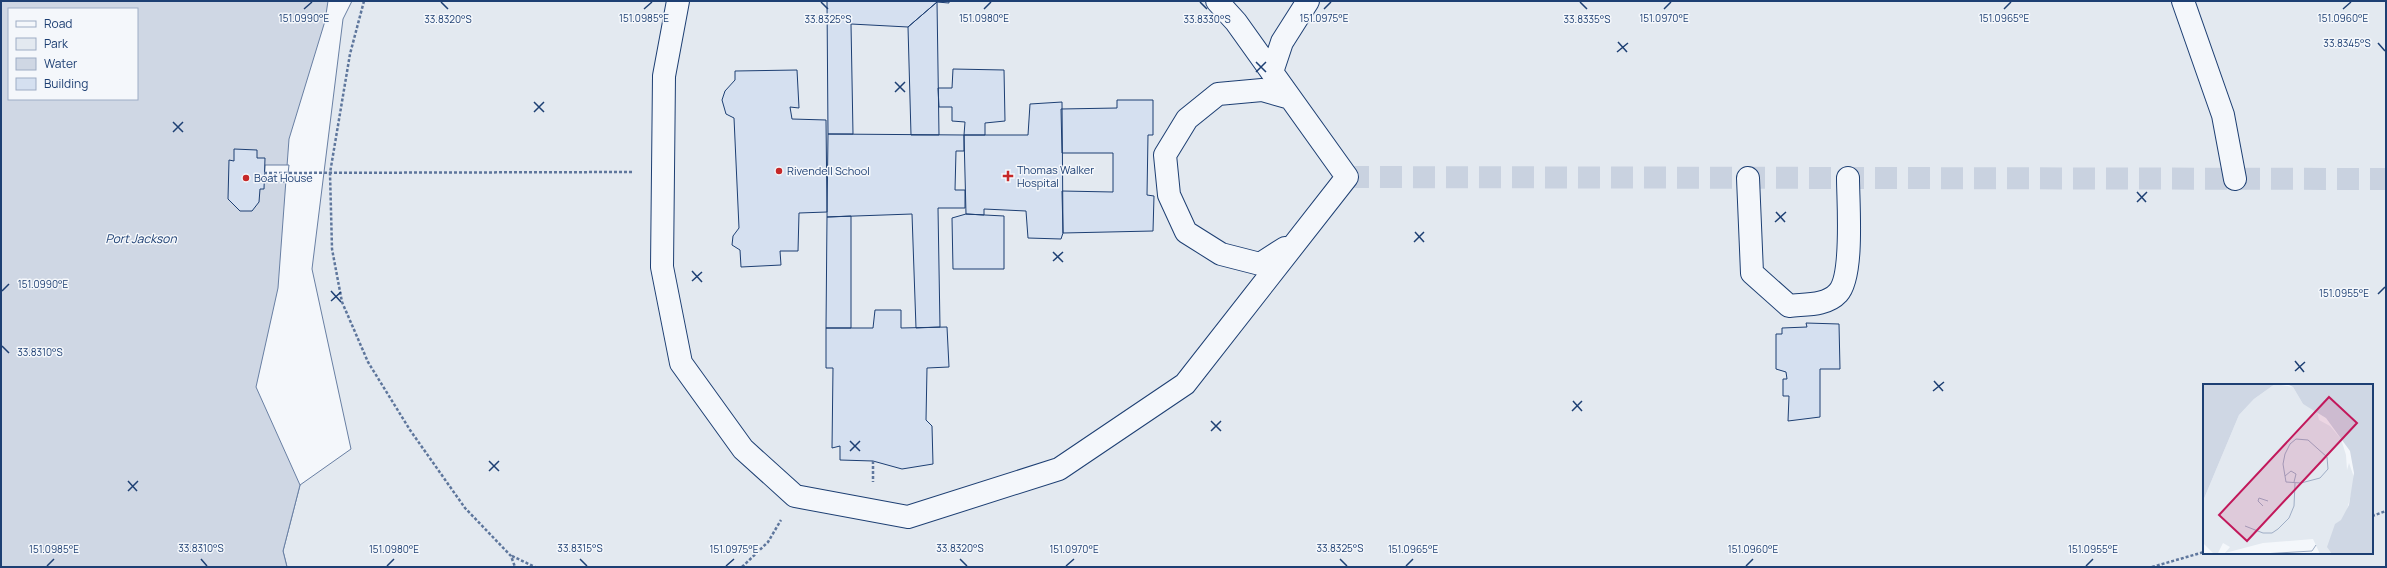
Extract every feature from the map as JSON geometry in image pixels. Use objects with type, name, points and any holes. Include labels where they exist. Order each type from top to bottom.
[{"type":"lane","points":[[678,1],[664,76],[662,267],[681,363],[743,449],[795,496],[908,517],[1060,469],[1185,384],[1347,177],[1236,22],[1217,1]]},
{"type":"lane","points":[[1272,72],[1282,42],[1308,1]]},
{"type":"lane","points":[[2183,1],[2223,115],[2235,179]]},
{"type":"lane","points":[[1290,98],[1262,90],[1218,94],[1187,120],[1165,155],[1169,195],[1186,232],[1221,254],[1260,264],[1296,241]]},
{"type":"lane","points":[[1748,178],[1752,273],[1789,306],[1822,303],[1839,292],[1848,266],[1848,178]]},
{"type":"path","points":[[364,1],[342,93],[330,173],[329,191],[333,256],[342,302],[368,362],[410,430],[465,508],[511,556],[535,567]]},
{"type":"path","points":[[264,174],[609,172]]},
{"type":"path","points":[[742,567],[768,542],[795,496]]},
{"type":"path","points":[[2373,516],[2386,511]]},
{"type":"path","points":[[2152,567],[2203,552]]},
{"type":"path","points":[[511,556],[515,567]]},
{"type":"green space","points":[[352,1],[2386,1],[2386,567],[287,567],[283,551],[300,485],[351,449],[312,269],[343,19]]},
{"type":"water","name":"Port Jackson","points":[[1,1],[328,1],[325,21],[289,139],[278,288],[256,387],[300,485],[283,551],[287,567],[1,567]]},
{"type":"pier","points":[[265,165],[289,165],[287,182],[264,182]]},
{"type":"building","points":[[827,1],[949,1],[949,3],[937,2],[908,27],[851,24],[853,134],[828,134]]},
{"type":"building","points":[[937,2],[939,135],[911,135],[908,27]]},
{"type":"building","points":[[953,69],[1004,70],[1005,121],[985,123],[985,135],[964,135],[965,122],[952,121],[952,107],[939,107],[938,88],[952,88]]},
{"type":"building","points":[[797,70],[799,108],[790,107],[792,119],[826,120],[827,212],[799,213],[798,251],[780,251],[781,265],[741,267],[740,250],[732,245],[733,236],[739,228],[734,118],[726,114],[722,100],[725,91],[735,80],[735,71]]},
{"type":"building","points":[[1117,100],[1153,100],[1153,135],[1148,135],[1147,195],[1154,196],[1153,231],[1063,233],[1062,191],[1113,192],[1113,153],[1062,153],[1061,109],[1117,108]]},
{"type":"building","points":[[1062,102],[1063,233],[1061,239],[1028,238],[1026,211],[984,209],[984,215],[966,214],[964,135],[1028,135],[1030,104]]},
{"type":"building","points":[[828,134],[964,135],[964,151],[956,151],[955,190],[965,190],[965,208],[938,208],[940,327],[916,328],[912,214],[827,217]]},
{"type":"building","name":"Boat House","points":[[234,149],[257,150],[257,158],[265,158],[264,189],[260,189],[259,202],[252,211],[240,211],[228,199],[229,160],[234,161]]},
{"type":"building","points":[[966,214],[1004,216],[1004,269],[953,269],[952,218]]},
{"type":"building","points":[[851,216],[851,328],[826,328],[827,217]]},
{"type":"building","points":[[875,310],[901,310],[901,328],[947,327],[949,367],[927,368],[926,420],[932,426],[933,464],[902,469],[873,461],[840,460],[840,446],[832,448],[833,368],[826,368],[826,328],[873,328]]},
{"type":"building","points":[[1806,323],[1839,324],[1840,369],[1820,369],[1820,417],[1788,421],[1789,396],[1783,396],[1783,379],[1787,379],[1786,372],[1776,369],[1776,334],[1782,334],[1782,328],[1807,327]]},
{"type":"tunnel","points":[[1347,177],[2386,179]]},
{"type":"place","name":"Rivendell School","points":[[779,171]]},
{"type":"place","name":"Thomas Walker Hospital","points":[[1008,176]]},
{"type":"place","name":"Boat House","points":[[246,178]]}]
